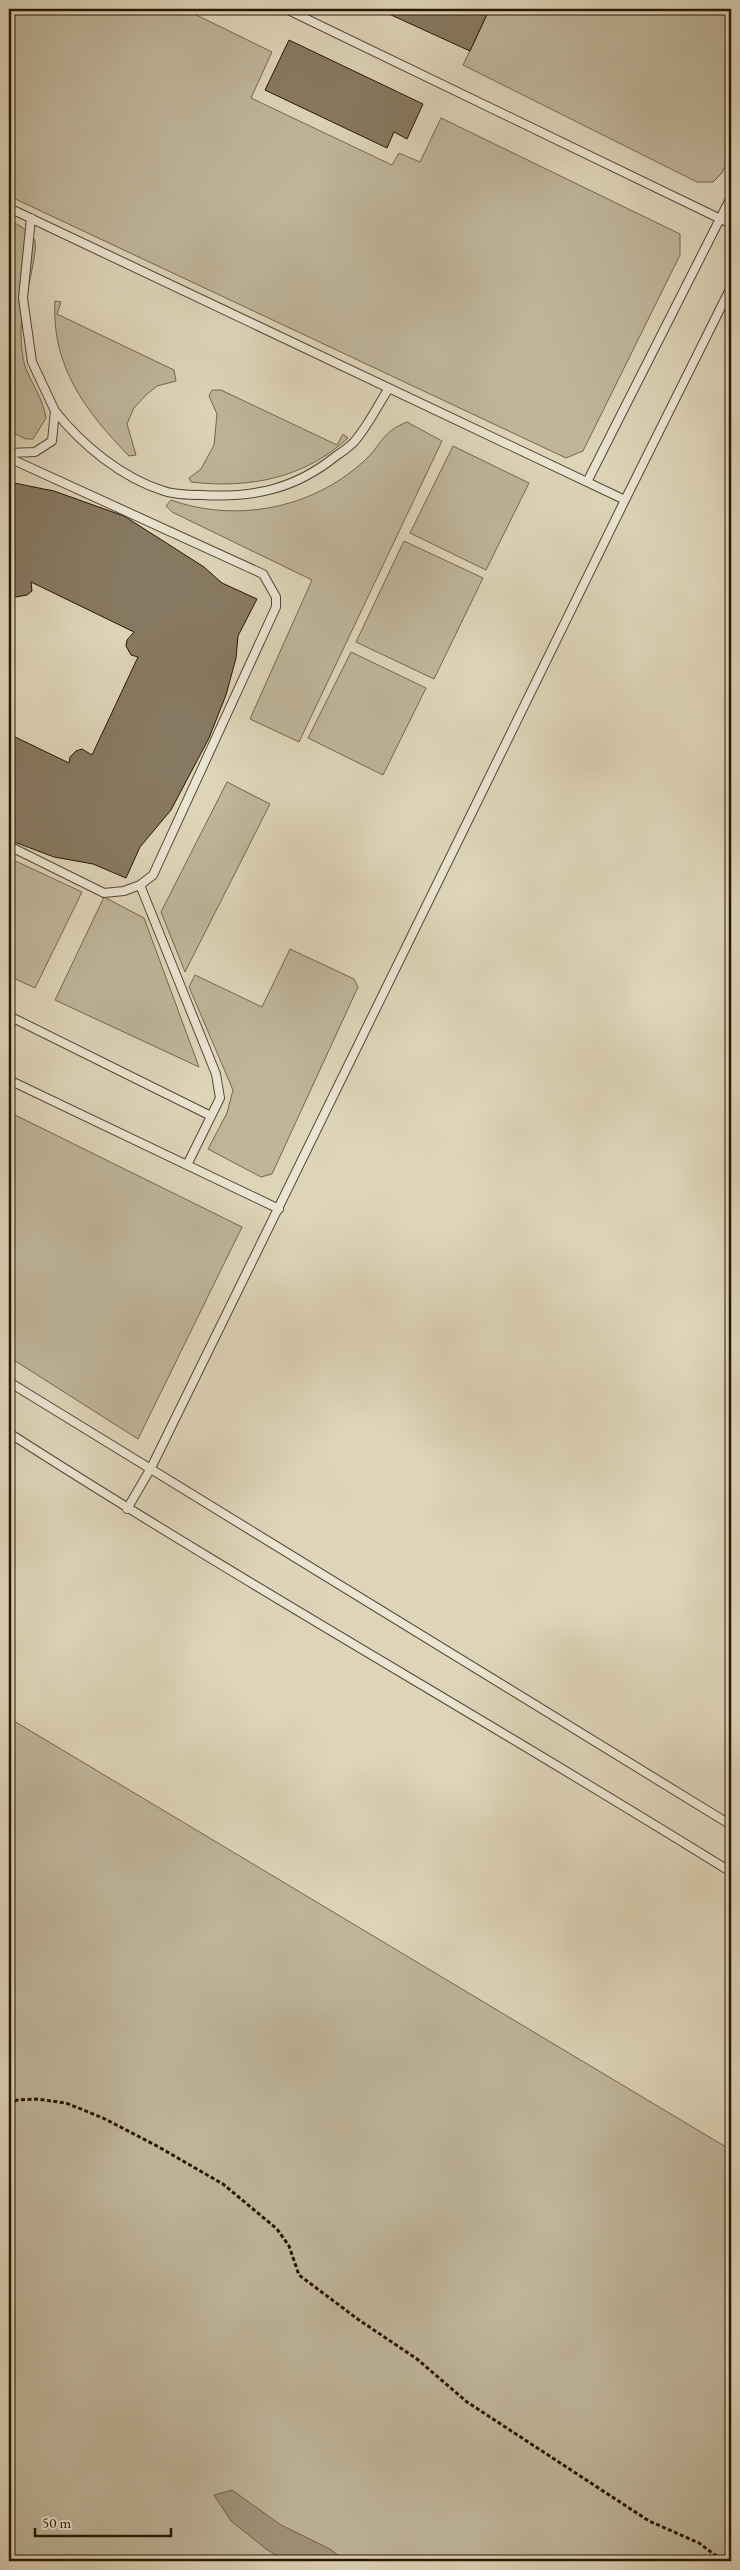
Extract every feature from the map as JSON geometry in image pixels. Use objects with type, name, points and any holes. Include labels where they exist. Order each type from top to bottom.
[{"type":"lane","points":[[286,9],[731,224]]},
{"type":"lane","points":[[588,482],[731,197]]},
{"type":"lane","points":[[9,208],[625,500]]},
{"type":"lane","points":[[31,218],[23,298],[32,362],[56,411],[74,433],[91,448],[136,479],[165,491],[187,495],[240,496],[290,484],[316,473],[354,442],[389,388]]},
{"type":"lane","points":[[128,1509],[152,1468],[731,287]]},
{"type":"lane","points":[[9,453],[35,452],[52,441],[56,411]]},
{"type":"lane","points":[[9,458],[262,574],[276,597],[276,607],[153,875],[140,885],[124,891],[104,893],[9,846]]},
{"type":"lane","points":[[140,885],[216,1074],[220,1098],[188,1165]]},
{"type":"lane","points":[[9,1016],[211,1116]]},
{"type":"lane","points":[[9,1080],[279,1209]]},
{"type":"lane","points":[[9,1382],[731,1825]]},
{"type":"lane","points":[[9,1433],[128,1509],[321,1623],[731,1872]]},
{"type":"path","points":[[9,2104],[17,2100],[37,2099],[66,2103],[104,2118],[224,2184],[277,2229],[289,2246],[299,2274],[359,2320],[417,2359],[475,2407],[649,2520],[699,2544],[723,2561]]},
{"type":"shaded area","points":[[9,9],[184,9],[272,52],[251,98],[392,165],[399,153],[420,162],[441,118],[680,234],[680,255],[583,451],[566,458],[9,196]]},
{"type":"shaded area","points":[[475,9],[731,9],[731,154],[722,173],[713,182],[697,182],[463,65],[487,15]]},
{"type":"shaded area","points":[[9,220],[28,231],[35,241],[34,258],[21,331],[25,365],[45,411],[46,418],[33,439],[26,439],[9,431]]},
{"type":"shaded area","points":[[55,301],[61,302],[57,314],[174,370],[176,381],[157,386],[134,408],[127,424],[136,455],[129,456],[113,439],[86,405],[74,386],[65,367],[59,346],[55,325]]},
{"type":"shaded area","points":[[212,390],[221,390],[337,445],[343,434],[348,438],[331,452],[313,463],[275,478],[234,484],[191,482],[189,478],[201,469],[214,445],[217,414],[209,396]]},
{"type":"shaded area","points":[[407,422],[442,441],[299,742],[250,719],[312,580],[172,512],[166,506],[171,500],[196,507],[221,510],[247,510],[297,501],[320,491],[342,478],[363,462],[391,430]]},
{"type":"shaded area","points":[[453,446],[529,483],[486,570],[410,533]]},
{"type":"shaded area","points":[[404,541],[483,578],[434,679],[356,642]]},
{"type":"shaded area","points":[[351,652],[426,688],[383,775],[308,738]]},
{"type":"shaded area","points":[[227,782],[270,804],[185,972],[161,912]]},
{"type":"shaded area","points":[[9,858],[82,892],[35,988],[9,976]]},
{"type":"shaded area","points":[[104,897],[144,918],[199,1067],[55,1000]]},
{"type":"shaded area","points":[[290,949],[354,979],[358,987],[272,1174],[261,1177],[208,1149],[227,1113],[233,1090],[189,987],[195,975],[262,1007]]},
{"type":"shaded area","points":[[9,1112],[242,1227],[138,1439],[9,1357]]},
{"type":"shaded area","points":[[9,1718],[731,2150],[731,2561],[9,2561]]},
{"type":"shaded area","points":[[232,2490],[281,2525],[330,2549],[346,2561],[286,2561],[266,2549],[231,2521],[214,2495]]},
{"type":"building","points":[[378,9],[475,9],[487,14],[470,51]]},
{"type":"building","points":[[289,40],[423,104],[407,139],[394,132],[387,148],[265,90]]},
{"type":"building","points":[[9,482],[54,491],[124,516],[204,567],[222,583],[257,599],[238,636],[236,658],[226,695],[209,738],[171,810],[140,847],[126,878],[93,864],[54,857],[9,840],[9,734],[69,763],[70,757],[76,751],[82,749],[92,755],[138,657],[131,655],[126,646],[127,640],[134,632],[31,582],[32,591],[27,595],[16,597],[9,592]]}]
